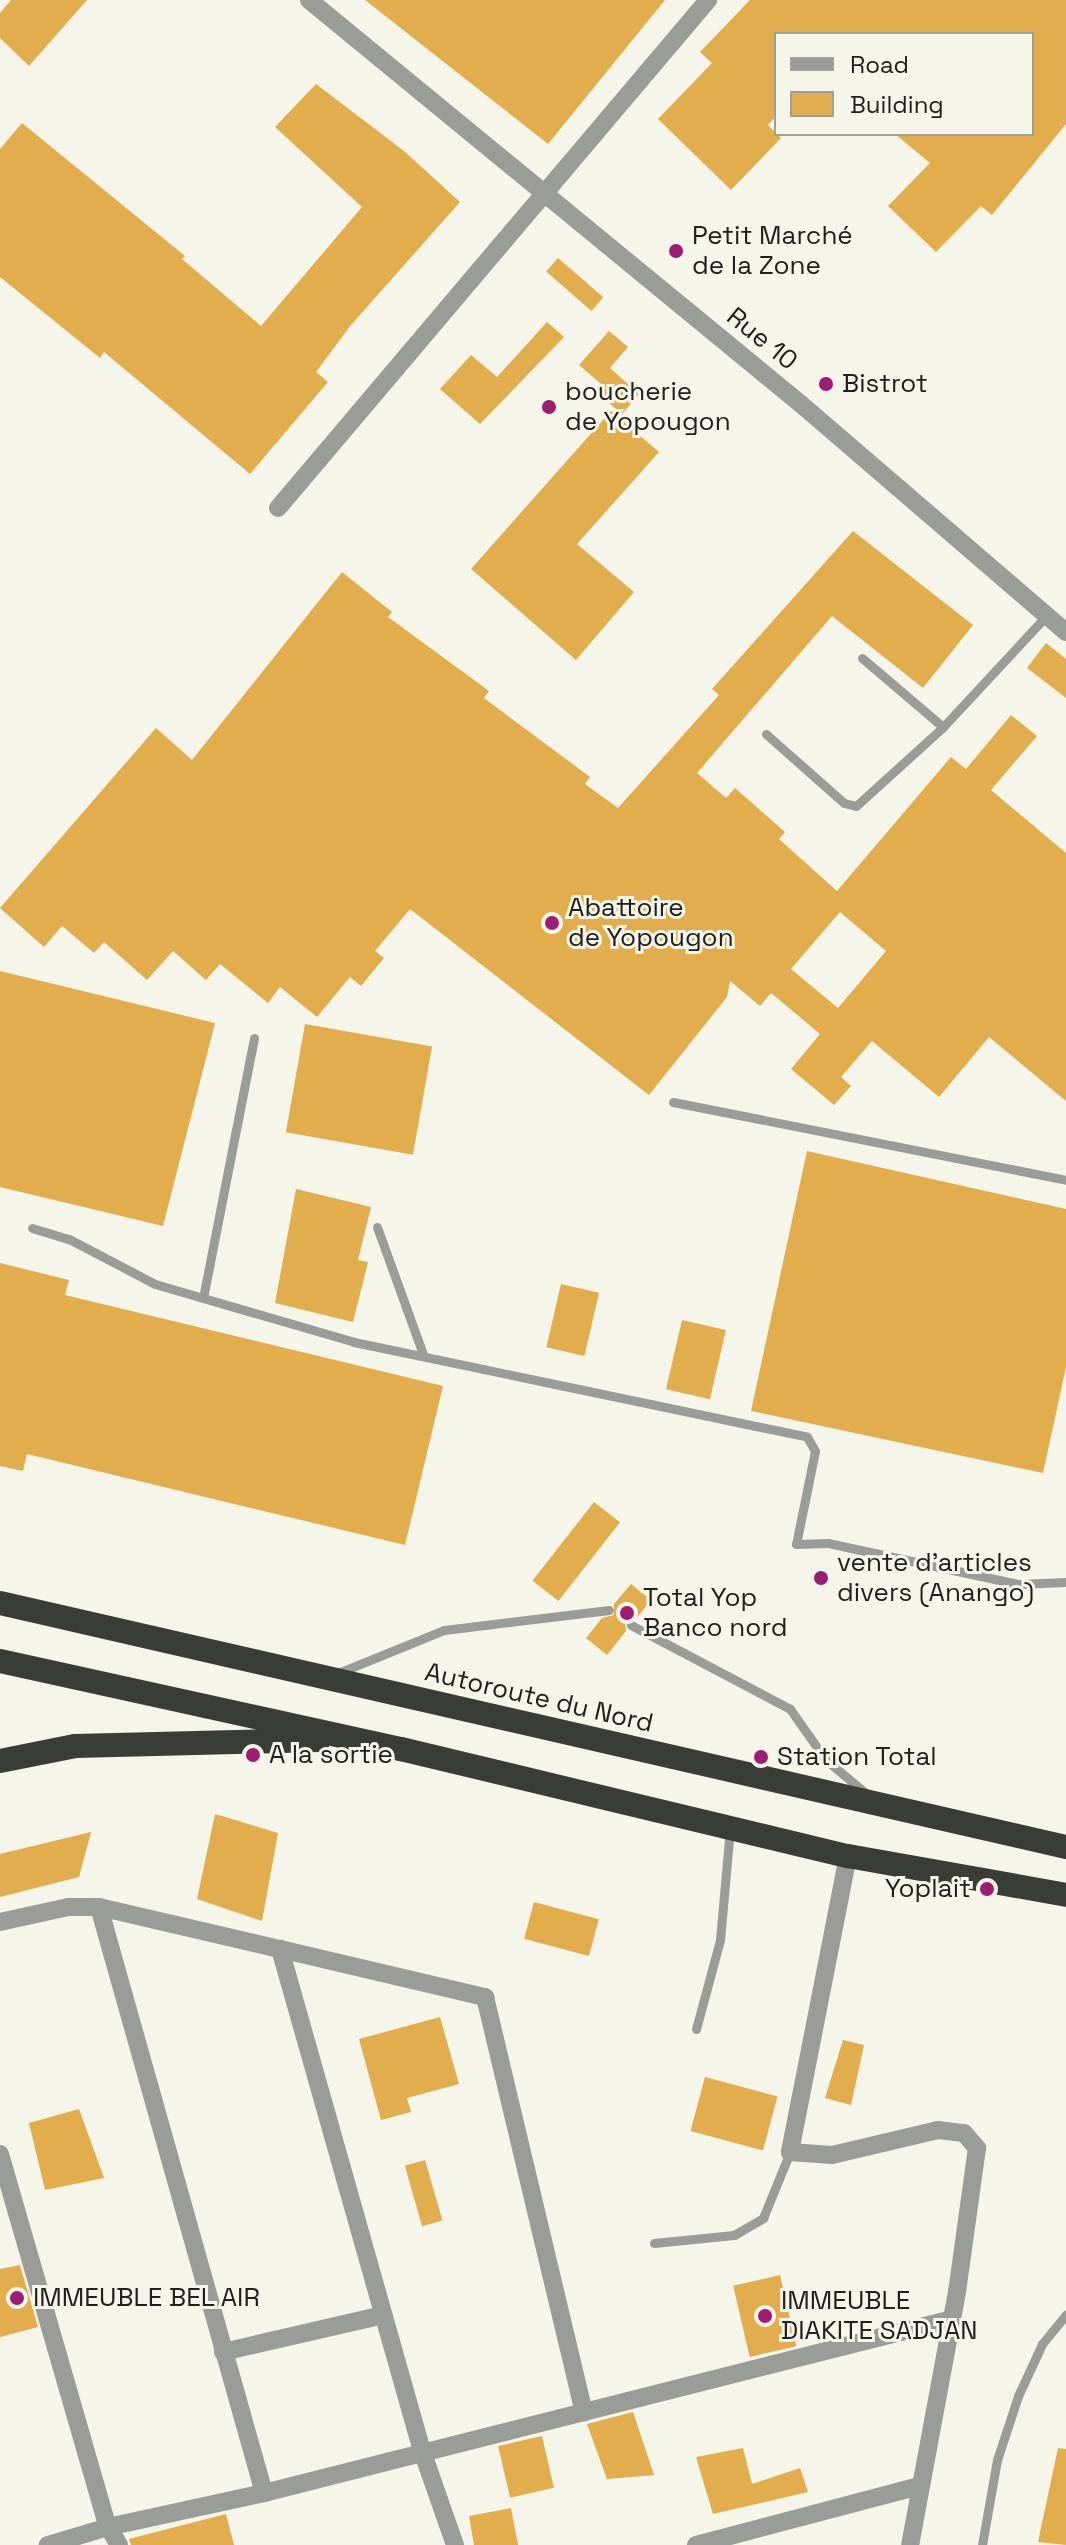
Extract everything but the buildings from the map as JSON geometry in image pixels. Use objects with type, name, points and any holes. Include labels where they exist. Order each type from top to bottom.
[{"type":"highway","name":"Autoroute du Nord","points":[[0,1603],[1066,1847]]},
{"type":"highway","points":[[0,1661],[401,1749],[848,1856],[1066,1895]]},
{"type":"highway","points":[[0,1761],[75,1746],[134,1744],[328,1740],[401,1749]]},
{"type":"street","name":"Rue 10","points":[[309,0],[802,405],[1066,632]]},
{"type":"street","points":[[278,508],[708,0]]},
{"type":"street","points":[[848,1856],[790,2152],[832,2155],[938,2130],[964,2133],[977,2148],[910,2545]]},
{"type":"street","points":[[0,1922],[68,1907],[99,1907],[485,1997],[584,2412]]},
{"type":"street","points":[[99,1907],[264,2493]]},
{"type":"street","points":[[280,1949],[422,2451],[455,2545]]},
{"type":"street","points":[[0,2154],[108,2527],[119,2545]]},
{"type":"street","points":[[223,2352],[383,2315]]},
{"type":"street","points":[[48,2545],[108,2527],[264,2493],[948,2320]]},
{"type":"street","points":[[696,2545],[920,2486]]},
{"type":"lane","points":[[766,734],[844,803],[856,806],[943,727],[1047,615]]},
{"type":"lane","points":[[862,658],[943,727]]},
{"type":"lane","points":[[203,1298],[254,1038]]},
{"type":"lane","points":[[673,1102],[1066,1180]]},
{"type":"lane","points":[[377,1227],[423,1354]]},
{"type":"lane","points":[[32,1228],[69,1239],[155,1284],[354,1342],[423,1354],[807,1437],[815,1451],[796,1544],[828,1543],[1018,1584],[1066,1582]]},
{"type":"lane","points":[[326,1678],[444,1630],[568,1611],[609,1610]]},
{"type":"lane","points":[[631,1625],[790,1709],[826,1760],[878,1803]]},
{"type":"lane","points":[[696,2029],[720,1940],[730,1828]]},
{"type":"lane","points":[[654,2243],[734,2235],[763,2218],[790,2152]]},
{"type":"lane","points":[[982,2545],[997,2460],[1018,2396],[1042,2344],[1066,2314]]},
{"type":"place","name":"Petit Marché de la Zone","points":[[676,251]]},
{"type":"place","name":"Bistrot","points":[[826,384]]},
{"type":"place","name":"boucherie de Yopougon","points":[[549,407]]},
{"type":"place","name":"Abattoire de Yopougon","points":[[552,923]]},
{"type":"place","name":"vente d'articles divers (Anango)","points":[[821,1578]]},
{"type":"place","name":"Total Yop Banco nord","points":[[627,1613]]},
{"type":"place","name":"A la sortie","points":[[253,1755]]},
{"type":"place","name":"Station Total","points":[[761,1757]]},
{"type":"place","name":"Yoplait","points":[[987,1889]]},
{"type":"place","name":"IMMEUBLE BEL AIR","points":[[17,2298]]},
{"type":"place","name":"IMMEUBLE DIAKITE SADJAN","points":[[765,2316]]}]
